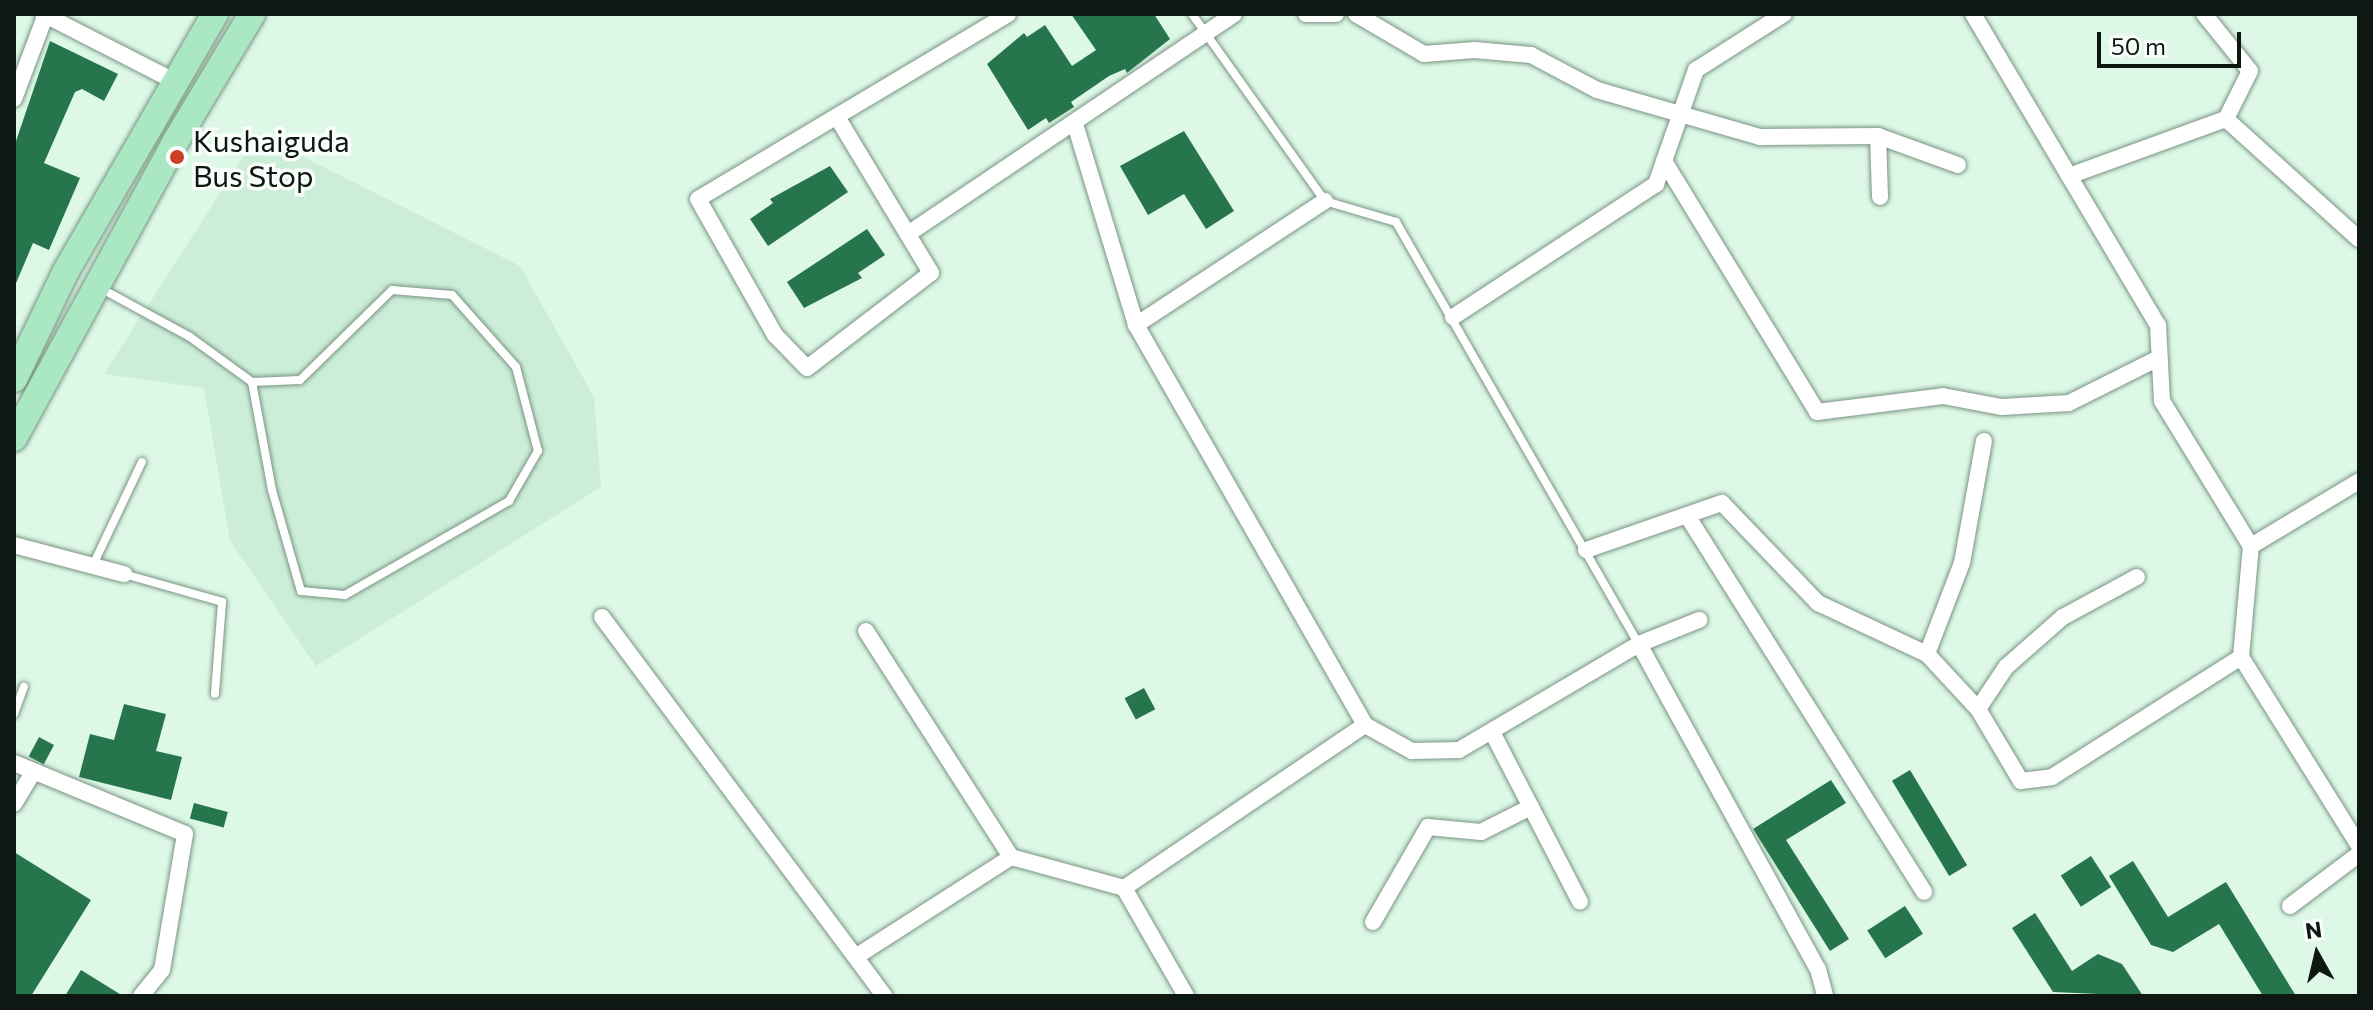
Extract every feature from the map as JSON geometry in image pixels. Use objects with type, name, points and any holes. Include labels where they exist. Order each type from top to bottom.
[{"type":"main road","points":[[14,438],[88,282],[174,81],[215,14]]},
{"type":"main road","points":[[14,379],[23,339],[88,282],[252,14]]},
{"type":"street","points":[[14,99],[45,14],[174,81]]},
{"type":"street","points":[[837,117],[931,273],[807,368],[775,335],[698,199],[1008,14]]},
{"type":"street","points":[[908,234],[1208,36],[1234,14]]},
{"type":"street","points":[[1306,14],[1336,14]]},
{"type":"street","points":[[1356,14],[1424,54],[1475,50],[1531,55],[1597,90],[1760,137],[1878,136],[1958,165]]},
{"type":"street","points":[[1453,317],[1656,184],[1696,70],[1784,14]]},
{"type":"street","points":[[1973,14],[2158,325],[2162,401],[2251,546],[2241,657],[2359,846]]},
{"type":"street","points":[[2069,176],[2226,119],[2250,71],[2204,14]]},
{"type":"street","points":[[2226,119],[2359,239]]},
{"type":"street","points":[[1075,124],[1136,325],[1365,725],[1412,751],[1459,750],[1639,644],[1699,620]]},
{"type":"street","points":[[1878,136],[1880,197]]},
{"type":"street","points":[[1664,161],[1817,412],[1943,396],[2002,407],[2069,403],[2159,358]]},
{"type":"street","points":[[1136,325],[1325,201]]},
{"type":"street","points":[[1927,654],[1962,563],[1984,441]]},
{"type":"street","points":[[2251,546],[2359,481]]},
{"type":"street","points":[[1586,550],[1722,503],[1818,603],[1927,654],[1978,709],[2021,781],[2052,777],[2241,657]]},
{"type":"street","points":[[1688,517],[1924,892]]},
{"type":"street","points":[[14,545],[124,574]]},
{"type":"street","points":[[1978,709],[2006,667],[2063,617],[2137,577]]},
{"type":"street","points":[[602,617],[884,996]]},
{"type":"street","points":[[866,631],[1011,857],[1124,888],[1186,996]]},
{"type":"street","points":[[1639,644],[1818,969],[1825,996]]},
{"type":"street","points":[[1124,888],[1365,725]]},
{"type":"street","points":[[1492,732],[1580,902]]},
{"type":"street","points":[[14,763],[185,834],[188,843],[162,970],[141,996]]},
{"type":"street","points":[[14,804],[33,772]]},
{"type":"street","points":[[1373,922],[1428,827],[1481,832],[1531,807]]},
{"type":"street","points":[[2290,906],[2359,854]]},
{"type":"street","points":[[857,956],[1011,857]]},
{"type":"lane","points":[[1192,14],[1325,201],[1396,222],[1639,644]]},
{"type":"lane","points":[[88,282],[190,337],[252,382],[300,380],[392,290],[452,295],[516,367],[538,451],[509,501],[345,595],[301,591],[272,490],[252,382]]},
{"type":"lane","points":[[93,565],[142,462]]},
{"type":"lane","points":[[124,574],[222,602],[215,694]]},
{"type":"lane","points":[[14,714],[24,687]]},
{"type":"shaded area","points":[[258,134],[520,266],[594,397],[601,487],[316,666],[230,541],[204,388],[104,374]]},
{"type":"building","points":[[1071,14],[1154,14],[1170,39],[1127,73],[1125,69],[1109,76],[1071,102],[1074,107],[1049,123],[1046,118],[1028,130],[987,64],[1024,33],[1027,37],[1045,25],[1072,66],[1096,50]]},
{"type":"building","points":[[50,41],[118,74],[104,101],[82,89],[75,92],[44,163],[80,178],[49,250],[33,243],[14,288],[14,147]]},
{"type":"building","points":[[1184,131],[1234,211],[1206,229],[1184,194],[1148,215],[1120,166]]},
{"type":"building","points":[[830,166],[848,192],[768,246],[750,219],[773,203],[770,199]]},
{"type":"building","points":[[867,229],[885,255],[858,273],[862,278],[804,308],[787,282]]},
{"type":"building","points":[[1144,688],[1155,709],[1136,720],[1125,698]]},
{"type":"building","points":[[124,704],[166,714],[156,751],[182,757],[171,800],[79,777],[90,734],[114,740]]},
{"type":"building","points":[[39,737],[54,745],[44,764],[29,756]]},
{"type":"building","points":[[1910,770],[1967,865],[1949,876],[1892,781]]},
{"type":"building","points":[[1831,780],[1846,803],[1786,840],[1849,939],[1830,951],[1753,829]]},
{"type":"building","points":[[194,803],[228,812],[224,828],[190,818]]},
{"type":"building","points":[[14,852],[91,900],[31,996],[14,996]]},
{"type":"building","points":[[2091,856],[2111,887],[2081,907],[2061,876]]},
{"type":"building","points":[[2133,861],[2168,917],[2226,882],[2296,996],[2263,996],[2219,924],[2173,952],[2151,945],[2109,876]]},
{"type":"building","points":[[1905,906],[1923,934],[1885,958],[1867,931]]},
{"type":"building","points":[[2035,913],[2072,971],[2098,954],[2122,964],[2143,996],[2053,992],[2012,928]]},
{"type":"building","points":[[81,970],[123,996],[65,996]]},
{"type":"place","name":"Kushaiguda Bus Stop","points":[[177,157]]}]
